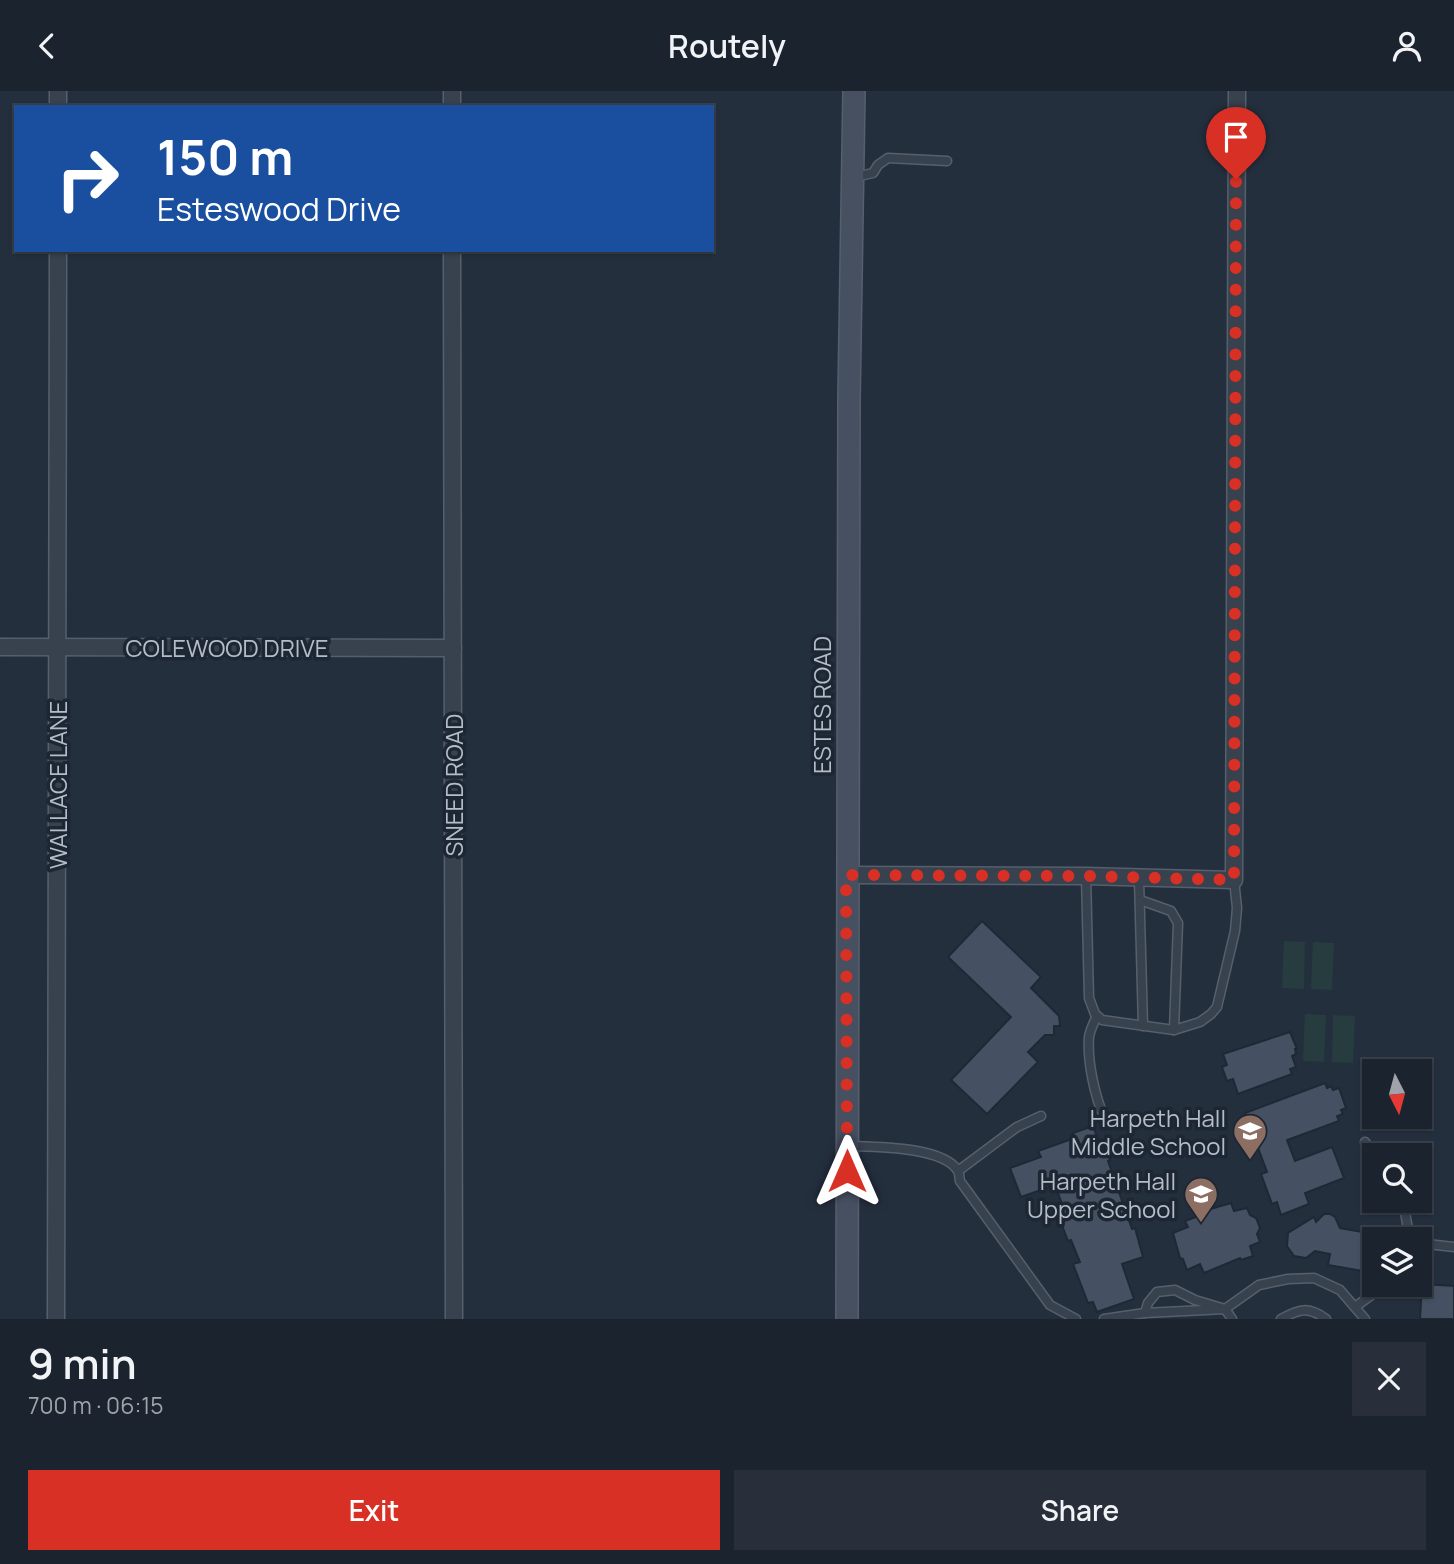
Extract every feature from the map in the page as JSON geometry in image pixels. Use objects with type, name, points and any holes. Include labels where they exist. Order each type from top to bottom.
[{"type":"main road","name":"ESTES ROAD","points":[[847,1319],[846,875],[854,91]]},
{"type":"street","points":[[846,875],[1234,880],[1237,91]]},
{"type":"street","name":"WALLACE LANE","points":[[56,1319],[58,252]]},
{"type":"street","name":"SNEED ROAD","points":[[452,252],[454,1319]]},
{"type":"street","name":"COLEWOOD DRIVE","points":[[0,647],[453,648]]},
{"type":"lane","points":[[853,178],[873,173],[878,165],[888,158],[947,161]]},
{"type":"lane","points":[[1086,876],[1091,1007],[1102,1020],[1174,1030],[1200,1022],[1217,1007],[1237,918],[1234,880]]},
{"type":"lane","points":[[1139,879],[1143,1026]]},
{"type":"lane","points":[[1140,900],[1171,911],[1178,923],[1174,1030]]},
{"type":"lane","points":[[1097,1016],[1089,1035],[1089,1046],[1096,1101],[1105,1119]]},
{"type":"lane","points":[[958,1171],[1017,1127],[1041,1116]]},
{"type":"lane","points":[[847,1146],[911,1149],[944,1160],[958,1171],[960,1181],[1050,1305],[1076,1319]]},
{"type":"lane","points":[[1432,1244],[1454,1247]]},
{"type":"lane","points":[[1104,1319],[1145,1313],[1225,1309],[1259,1285],[1288,1279],[1314,1278],[1340,1290],[1365,1319]]},
{"type":"lane","points":[[1145,1313],[1148,1303],[1157,1292],[1175,1290],[1195,1300],[1225,1309],[1232,1319]]},
{"type":"lane","points":[[1355,1307],[1369,1297]]},
{"type":"lane","points":[[1281,1319],[1297,1310],[1316,1312],[1326,1319]]},
{"type":"green space","points":[[1284,941],[1305,942],[1304,989],[1282,988]]},
{"type":"green space","points":[[1313,942],[1334,943],[1332,990],[1311,989]]},
{"type":"green space","points":[[1305,1014],[1326,1015],[1324,1062],[1303,1061]]},
{"type":"green space","points":[[1333,1015],[1355,1016],[1353,1063],[1332,1062]]},
{"type":"building","points":[[982,921],[1041,977],[1031,988],[1059,1016],[1060,1026],[1054,1026],[1054,1035],[1045,1035],[1028,1052],[1038,1062],[987,1114],[951,1080],[1011,1017],[948,957]]},
{"type":"building","points":[[1290,1032],[1297,1049],[1292,1056],[1296,1067],[1290,1069],[1292,1074],[1238,1094],[1233,1079],[1227,1081],[1222,1067],[1227,1065],[1223,1054]]},
{"type":"building","points":[[1325,1083],[1327,1088],[1339,1088],[1346,1108],[1341,1110],[1343,1114],[1337,1116],[1339,1121],[1287,1140],[1295,1161],[1332,1147],[1344,1178],[1305,1193],[1309,1204],[1281,1215],[1277,1202],[1272,1204],[1261,1174],[1267,1172],[1245,1113]]},
{"type":"building","points":[[1093,1126],[1102,1150],[1106,1148],[1110,1160],[1108,1161],[1132,1229],[1135,1228],[1143,1257],[1122,1264],[1134,1299],[1097,1312],[1093,1302],[1088,1303],[1073,1264],[1080,1262],[1071,1240],[1068,1241],[1055,1207],[1062,1204],[1055,1185],[1021,1197],[1010,1168],[1041,1157],[1038,1151],[1075,1138],[1073,1133]]},
{"type":"building","points":[[1231,1203],[1234,1211],[1247,1208],[1250,1215],[1256,1218],[1260,1228],[1257,1234],[1260,1242],[1250,1246],[1253,1256],[1241,1260],[1240,1258],[1204,1273],[1200,1264],[1187,1270],[1180,1258],[1173,1233],[1188,1227],[1185,1221],[1207,1210]]},
{"type":"building","points":[[1324,1214],[1330,1214],[1335,1217],[1340,1228],[1362,1232],[1362,1271],[1328,1265],[1330,1254],[1315,1251],[1306,1258],[1294,1256],[1287,1246],[1288,1233],[1314,1217],[1316,1222]]},
{"type":"building","points":[[1432,1285],[1454,1286],[1454,1319],[1420,1319],[1421,1297],[1432,1297]]},
{"type":"place","name":"Harpeth Hall Middle School","points":[[1250,1161]]},
{"type":"place","name":"Harpeth Hall Upper School","points":[[1201,1224]]},
{"type":"route","points":[[847,1171],[846,875],[1234,880],[1236,179]]}]
